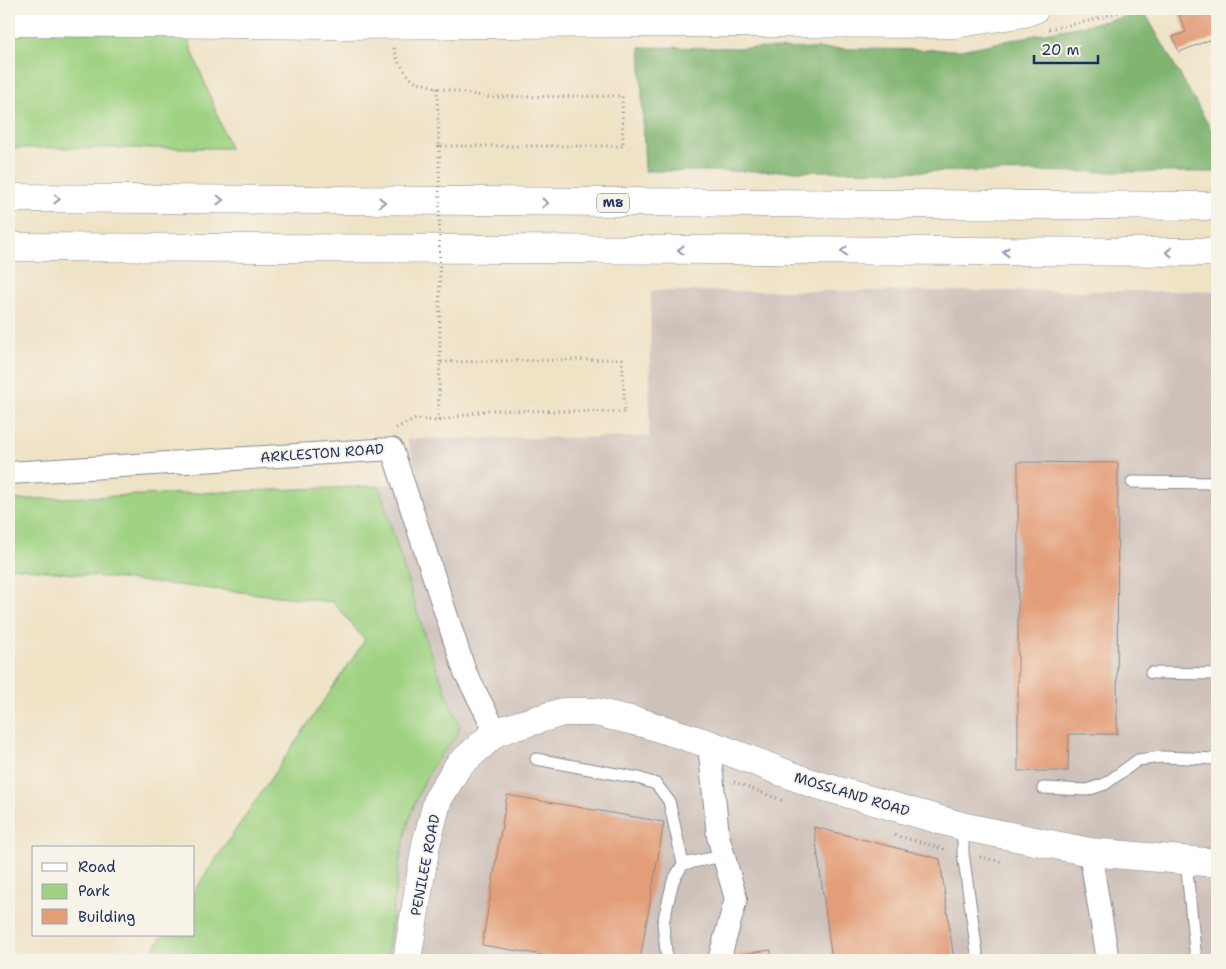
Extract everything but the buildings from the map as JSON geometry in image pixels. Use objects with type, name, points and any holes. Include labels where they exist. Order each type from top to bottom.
[{"type":"main road","points":[[9,22],[150,16],[955,24],[1027,10]]},
{"type":"main road","name":"M8","points":[[9,198],[1217,206]]},
{"type":"main road","points":[[9,247],[1217,252]]},
{"type":"main road","name":"MOSSLAND ROAD","points":[[496,732],[563,712],[594,712],[643,723],[709,744],[811,783],[963,826],[1090,852],[1217,863]]},
{"type":"main road","name":"PENILEE ROAD","points":[[408,960],[426,844],[438,799],[458,766],[496,732]]},
{"type":"street","name":"ARKLESTON ROAD","points":[[9,473],[392,449],[465,672],[496,732]]},
{"type":"street","points":[[709,744],[718,836],[736,900],[719,960]]},
{"type":"street","points":[[1090,852],[1108,960]]},
{"type":"lane","points":[[1132,482],[1217,483]]},
{"type":"lane","points":[[1151,674],[1217,674]]},
{"type":"lane","points":[[1043,788],[1087,790],[1105,784],[1138,760],[1162,757],[1217,759]]},
{"type":"lane","points":[[536,759],[638,778],[656,784],[669,801],[683,864],[673,881],[663,923],[667,960]]},
{"type":"lane","points":[[963,826],[963,853],[978,960]]},
{"type":"lane","points":[[683,864],[723,856]]},
{"type":"lane","points":[[1186,861],[1196,960]]},
{"type":"path","points":[[386,47],[394,48],[399,63],[412,80],[437,88],[488,97],[622,96],[622,146],[439,146]]},
{"type":"path","points":[[437,88],[440,362],[438,421]]},
{"type":"path","points":[[392,449],[396,426],[416,419],[438,421],[488,410],[625,412],[622,360],[440,362]]},
{"type":"shaded area","points":[[651,291],[1217,291],[1217,960],[387,960],[400,851],[411,813],[427,777],[457,735],[455,712],[427,644],[379,486],[419,478],[407,439],[649,437]]},
{"type":"green space","points":[[1145,13],[1212,131],[1217,131],[1217,172],[645,171],[640,47],[961,50]]},
{"type":"green space","points":[[9,32],[185,32],[230,148],[9,148]]},
{"type":"green space","points":[[379,486],[427,644],[460,727],[457,735],[426,778],[409,822],[395,890],[387,960],[146,960],[162,936],[195,936],[195,890],[365,640],[333,602],[9,567],[9,500]]}]
